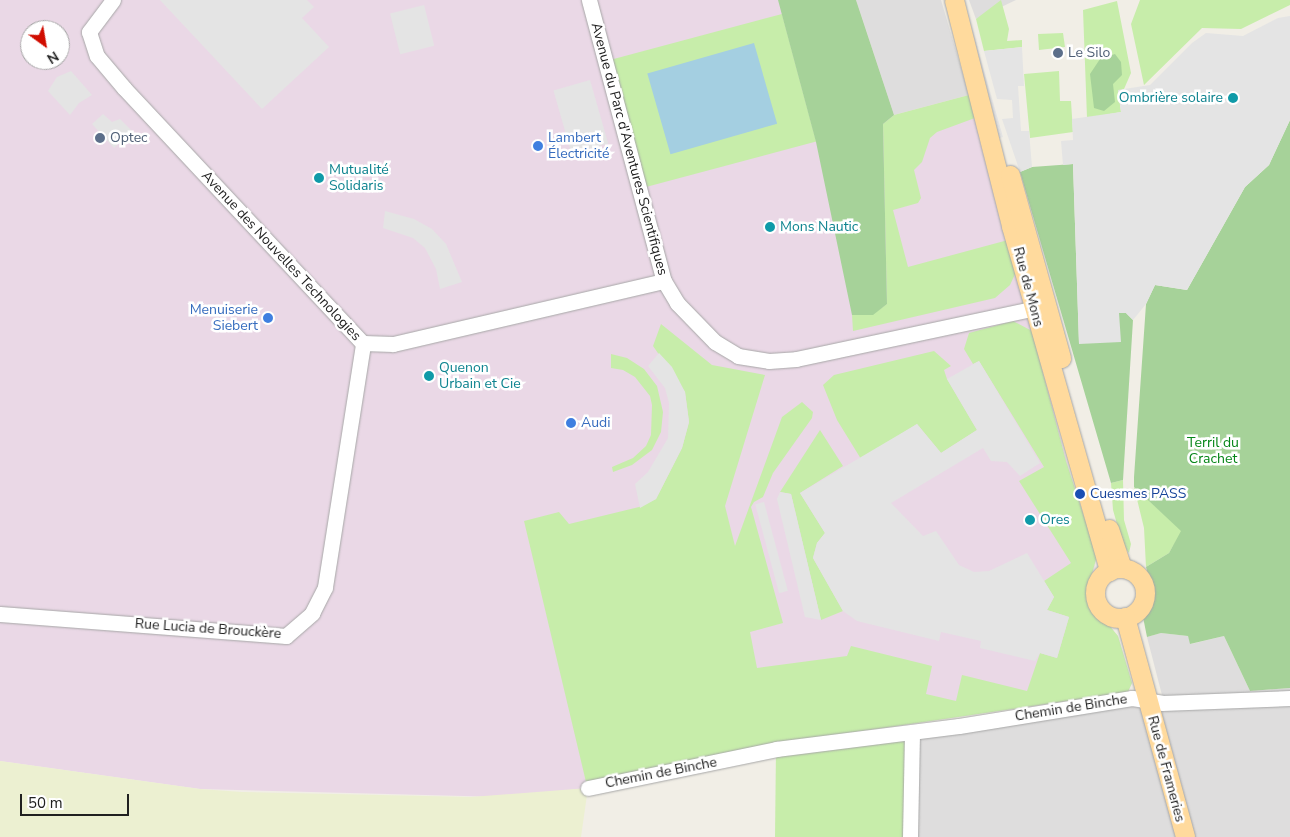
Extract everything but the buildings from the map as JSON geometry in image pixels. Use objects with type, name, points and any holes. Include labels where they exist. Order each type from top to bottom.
[{"type":"main road","name":"Rue de Mons","points":[[954,0],[975,80],[976,94],[1013,208],[1115,570]]},
{"type":"main road","points":[[1115,570],[1139,577],[1145,593],[1139,610],[1125,617],[1113,617],[1098,604],[1095,589],[1115,570]]},
{"type":"main road","points":[[1125,617],[1148,701]]},
{"type":"main road","name":"Rue de Frameries","points":[[1148,701],[1184,837]]},
{"type":"street","name":"Avenue des Nouvelles Technologies","points":[[113,0],[89,32],[97,56],[124,88],[363,343],[393,344],[664,282]]},
{"type":"street","name":"Avenue du Parc d'Aventures Scientifiques","points":[[589,0],[664,282],[677,303],[715,342],[738,356],[769,361],[796,359],[1040,307]]},
{"type":"street","name":"Rue Lucia de Brouckère","points":[[0,614],[286,636],[312,613],[325,587],[363,343]]},
{"type":"street","name":"Chemin de Binche","points":[[588,788],[776,749],[912,733],[1132,698],[1148,701],[1290,698]]},
{"type":"street","points":[[910,837],[912,733]]},
{"type":"shaded area","points":[[0,0],[856,0],[894,115],[969,95],[1095,566],[1088,588],[1089,601],[1118,636],[1132,683],[1128,692],[775,744],[588,788],[502,797],[200,789],[0,761]]},
{"type":"shaded area","points":[[160,0],[307,0],[314,7],[302,18],[329,47],[262,109]]},
{"type":"shaded area","points":[[856,0],[941,0],[969,95],[894,115]]},
{"type":"shaded area","points":[[961,0],[964,0],[1003,137],[999,138]]},
{"type":"shaded area","points":[[969,0],[1016,0],[976,19]]},
{"type":"shaded area","points":[[424,5],[434,46],[400,54],[390,13]]},
{"type":"shaded area","points":[[1290,16],[1290,120],[1269,165],[1245,187],[1187,290],[1155,285],[1146,304],[1133,320],[1126,313],[1119,313],[1121,342],[1079,344],[1073,164],[1063,165],[1061,141],[1073,140],[1072,119],[1121,112],[1118,90],[1150,85],[1192,43],[1206,33],[1243,36],[1278,18]]},
{"type":"shaded area","points":[[1022,47],[1024,86],[1018,86],[1021,131],[1029,131],[1032,167],[1020,172],[1002,119],[1013,118],[1012,100],[997,99],[984,51]]},
{"type":"shaded area","points":[[71,71],[92,95],[79,103],[70,115],[48,91],[57,77]]},
{"type":"shaded area","points":[[590,80],[608,143],[572,154],[553,90]]},
{"type":"shaded area","points":[[103,114],[112,122],[120,119],[132,131],[114,148],[92,124]]},
{"type":"shaded area","points":[[385,211],[414,219],[432,229],[446,244],[462,282],[440,289],[436,269],[425,248],[413,238],[383,228]]},
{"type":"shaded area","points":[[659,353],[672,367],[685,392],[689,422],[682,448],[656,499],[640,508],[635,484],[648,472],[668,438],[669,403],[665,388],[648,366]]},
{"type":"shaded area","points":[[979,361],[1040,463],[1020,476],[1007,462],[991,461],[983,448],[891,503],[923,536],[936,531],[959,565],[974,572],[989,571],[1027,553],[1054,597],[1047,610],[1069,617],[1057,658],[1040,653],[1035,661],[980,648],[981,641],[941,632],[939,641],[857,621],[843,611],[813,558],[817,543],[825,533],[800,493],[917,424],[941,453],[977,430],[947,379]]},
{"type":"shaded area","points":[[780,492],[791,494],[821,620],[805,617],[777,499]]},
{"type":"shaded area","points":[[764,502],[788,591],[779,593],[755,504]]},
{"type":"shaded area","points":[[1161,633],[1188,636],[1191,644],[1224,636],[1250,691],[1290,688],[1290,837],[910,837],[912,733],[1163,699],[1147,637]]},
{"type":"green space","points":[[778,0],[856,0],[894,115],[883,124],[887,304],[873,315],[852,315],[816,142]]},
{"type":"green space","points":[[1001,0],[1009,29],[1007,41],[1022,40],[1022,47],[984,51],[976,19]]},
{"type":"green space","points":[[1140,0],[1290,0],[1290,5],[1241,29],[1202,28],[1144,85],[1131,24]]},
{"type":"green space","points":[[1117,1],[1131,73],[1124,89],[1118,91],[1121,112],[1087,118],[1083,10]]},
{"type":"green space","points":[[782,14],[816,142],[640,189],[606,61]]},
{"type":"green space","points":[[1063,33],[1065,47],[1039,50],[1038,34]]},
{"type":"green space","points":[[1115,54],[1121,62],[1122,75],[1113,84],[1115,102],[1104,111],[1094,108],[1090,74],[1100,59]]},
{"type":"green space","points":[[1059,71],[1060,101],[1071,101],[1073,132],[1030,138],[1024,74]]},
{"type":"green space","points":[[969,95],[975,118],[937,132],[930,138],[922,162],[914,170],[921,198],[918,203],[893,210],[908,267],[1008,240],[1017,270],[1010,285],[995,298],[853,331],[852,315],[873,314],[887,304],[883,124],[894,115]]},
{"type":"green space","name":"Terril du Crachet","points":[[1290,120],[1290,688],[1250,691],[1224,636],[1190,644],[1188,636],[1161,633],[1147,637],[1143,617],[1153,592],[1146,567],[1169,553],[1181,531],[1134,487],[1146,304],[1155,285],[1187,290],[1245,187],[1269,165]]},
{"type":"green space","points":[[1073,164],[1079,344],[1119,313],[1126,313],[1133,320],[1123,480],[1111,483],[1020,172],[1032,167]]},
{"type":"green space","points":[[1013,321],[1032,331],[1066,461],[1097,556],[1088,588],[1089,601],[1118,636],[1132,683],[1128,692],[774,744],[586,782],[524,521],[559,512],[569,524],[639,507],[656,499],[682,448],[689,422],[685,392],[653,346],[661,324],[712,365],[765,375],[725,506],[735,546],[782,417],[802,402],[813,412],[812,418],[773,473],[763,497],[754,502],[751,507],[783,623],[750,632],[757,668],[847,656],[851,646],[932,666],[926,694],[956,701],[962,675],[1027,691],[1040,653],[1057,658],[1069,617],[1047,610],[1054,597],[1044,581],[1071,563],[1019,481],[1044,467],[979,361],[973,364],[964,349],[969,333]]},
{"type":"green space","points":[[934,351],[951,366],[944,370],[947,379],[977,430],[941,453],[917,424],[861,459],[837,420],[823,385],[834,375]]},
{"type":"green space","points":[[611,354],[627,358],[644,369],[657,386],[663,412],[661,432],[652,450],[632,465],[613,472],[612,467],[633,458],[646,446],[651,435],[652,405],[650,396],[635,377],[623,370],[611,368]]},
{"type":"green space","points":[[820,430],[843,466],[800,493],[825,533],[817,543],[813,558],[843,611],[821,620],[791,494],[780,492]]},
{"type":"green space","points":[[1123,480],[1124,520],[1131,544],[1129,553],[1123,545],[1113,510],[1111,483]]},
{"type":"green space","points":[[1134,487],[1182,531],[1169,553],[1146,567],[1144,528]]},
{"type":"green space","points":[[912,733],[910,837],[775,837],[776,749]]},
{"type":"green space","points":[[0,761],[200,789],[242,792],[471,797],[588,788],[581,837],[0,837]]},
{"type":"water","points":[[754,43],[777,124],[670,154],[647,74]]},
{"type":"place","name":"Le Silo","points":[[1058,53]]},
{"type":"place","name":"Ombrière solaire","points":[[1233,98]]},
{"type":"place","name":"Optec","points":[[100,138]]},
{"type":"place","name":"Lambert Électricité","points":[[538,146]]},
{"type":"place","name":"Mutualité Solidaris","points":[[319,178]]},
{"type":"place","name":"Mons Nautic","points":[[770,227]]},
{"type":"place","name":"Menuiserie Siebert","points":[[268,318]]},
{"type":"place","name":"Quenon Urbain et Cie","points":[[429,376]]},
{"type":"place","name":"Audi","points":[[571,423]]},
{"type":"place","name":"Cuesmes PASS","points":[[1080,494]]},
{"type":"place","name":"Ores","points":[[1030,520]]}]
